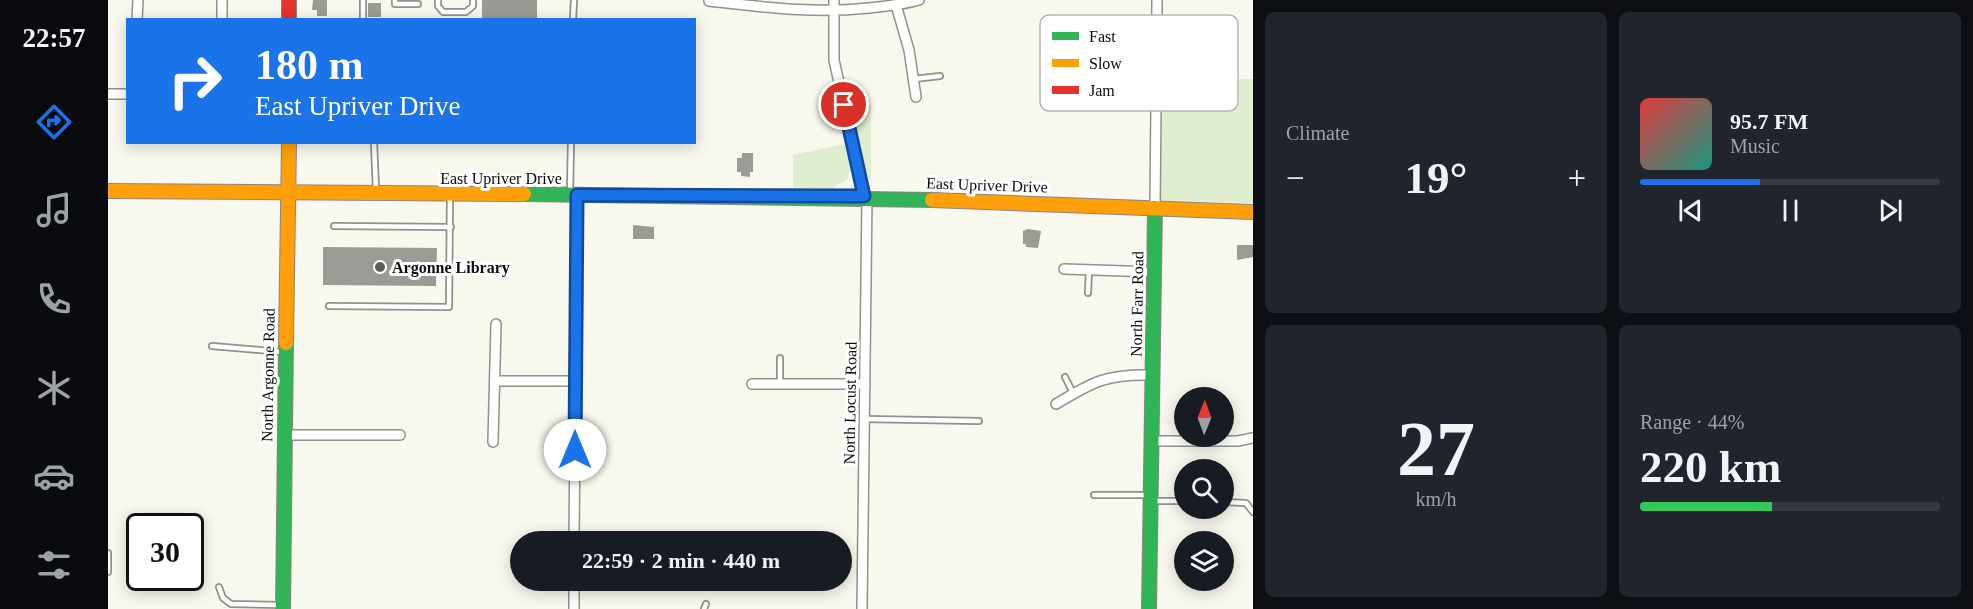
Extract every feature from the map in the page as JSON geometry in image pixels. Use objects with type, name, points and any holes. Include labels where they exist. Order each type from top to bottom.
[{"type":"street","points":[[137,18],[138,0]]},
{"type":"street","points":[[222,0],[222,18]]},
{"type":"street","points":[[289,0],[289,18]]},
{"type":"street","name":"North Locust Road","points":[[834,0],[834,60],[866,196],[862,609]]},
{"type":"street","points":[[708,1],[808,12],[834,12],[919,0]]},
{"type":"street","name":"North Farr Road","points":[[1157,0],[1157,15]]},
{"type":"street","points":[[896,5],[909,50],[916,97]]},
{"type":"street","points":[[108,93],[126,94]]},
{"type":"street","name":"North Farr Road","points":[[1149,609],[1156,111]]},
{"type":"street","name":"North Argonne Road","points":[[283,607],[289,144]]},
{"type":"street","name":"East Upriver Drive","points":[[108,191],[288,194],[866,196],[1253,212]]},
{"type":"street","points":[[574,195],[574,531]]},
{"type":"street","points":[[1064,269],[1154,272]]},
{"type":"street","points":[[493,442],[496,324]]},
{"type":"street","points":[[1056,404],[1102,379],[1123,374],[1152,375]]},
{"type":"street","points":[[495,381],[575,381]]},
{"type":"street","points":[[752,384],[865,384]]},
{"type":"street","points":[[284,435],[400,435]]},
{"type":"street","points":[[1152,441],[1238,441],[1253,438]]},
{"type":"street","points":[[574,591],[574,609]]},
{"type":"lane","points":[[363,0],[363,18]]},
{"type":"lane","points":[[395,0],[395,4],[418,4]]},
{"type":"lane","points":[[438,0],[438,6],[443,12],[466,12],[473,6],[473,0]]},
{"type":"lane","points":[[573,0],[573,18]]},
{"type":"lane","points":[[914,79],[940,76]]},
{"type":"lane","points":[[374,144],[376,194]]},
{"type":"lane","points":[[571,144],[574,195]]},
{"type":"lane","points":[[329,306],[449,308],[450,194]]},
{"type":"lane","points":[[334,226],[451,227]]},
{"type":"lane","points":[[1088,293],[1089,270]]},
{"type":"lane","points":[[212,346],[285,352]]},
{"type":"lane","points":[[780,358],[780,384]]},
{"type":"lane","points":[[1065,377],[1073,393]]},
{"type":"lane","points":[[864,419],[979,421]]},
{"type":"lane","points":[[1094,495],[1174,500]]},
{"type":"lane","points":[[1234,502],[1246,503],[1253,512]]},
{"type":"lane","points":[[108,553],[108,572]]},
{"type":"lane","points":[[219,587],[223,598],[231,604],[283,607]]},
{"type":"green space","points":[[1238,79],[1253,79],[1253,203],[1160,200],[1161,111],[1238,111]]},
{"type":"green space","points":[[851,104],[871,105],[871,181],[867,176]]},
{"type":"green space","points":[[845,144],[850,170],[847,180],[832,188],[793,188],[793,155]]},
{"type":"building","points":[[313,0],[327,0],[327,16],[317,16],[317,10],[312,10]]},
{"type":"building","points":[[482,0],[537,0],[537,18],[482,18]]},
{"type":"building","points":[[368,3],[381,3],[381,17],[368,17]]},
{"type":"building","points":[[742,153],[753,153],[753,172],[750,172],[750,177],[741,176],[741,172],[737,172],[737,158],[742,158]]},
{"type":"building","points":[[633,225],[654,227],[654,239],[633,239]]},
{"type":"building","points":[[1028,229],[1041,231],[1038,248],[1026,247],[1026,244],[1023,244],[1023,231]]},
{"type":"building","points":[[1237,245],[1253,245],[1253,257],[1237,260]]},
{"type":"building","name":"Argonne Library","points":[[323,247],[437,248],[436,286],[323,285]]},
{"type":"traffic: fast","points":[[524,194],[932,200]]},
{"type":"traffic: fast","points":[[1149,609],[1155,208]]},
{"type":"traffic: fast","points":[[283,609],[286,343]]},
{"type":"traffic: slow","points":[[286,343],[289,144]]},
{"type":"traffic: slow","points":[[108,191],[524,194]]},
{"type":"traffic: slow","points":[[932,200],[1253,212]]},
{"type":"traffic: jam","points":[[289,0],[289,18]]},
{"type":"place","name":"Argonne Library","points":[[380,267]]},
{"type":"route","points":[[575,450],[577,195],[864,196],[844,105]]}]
